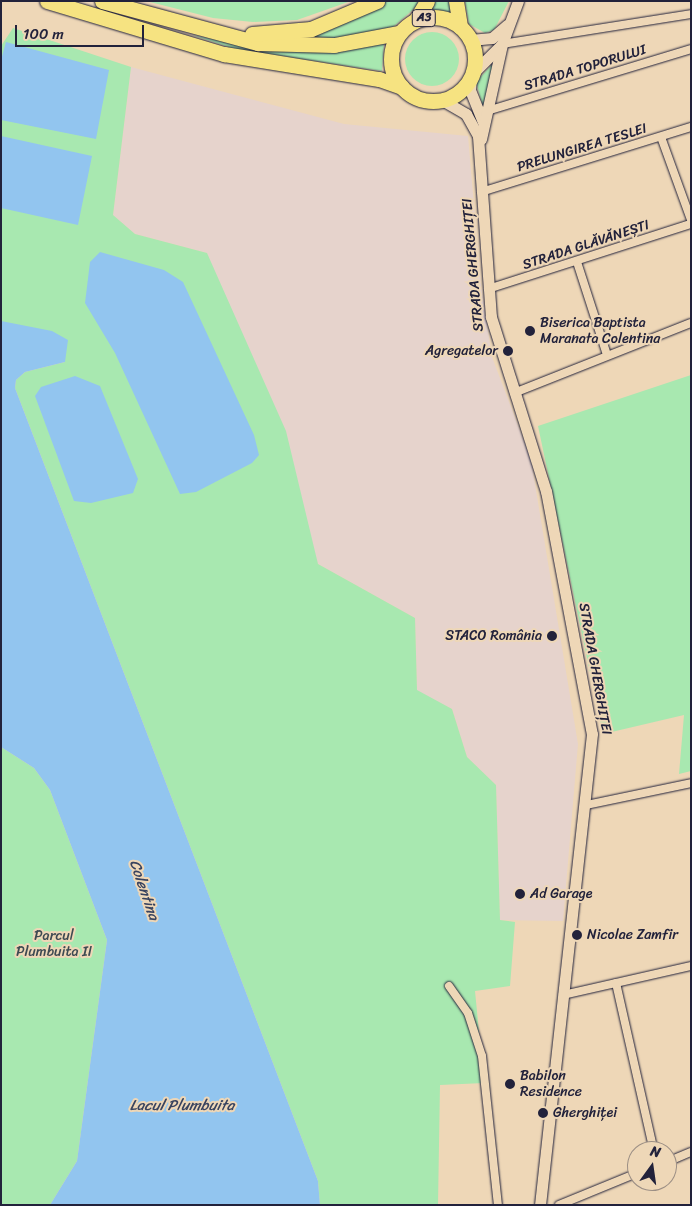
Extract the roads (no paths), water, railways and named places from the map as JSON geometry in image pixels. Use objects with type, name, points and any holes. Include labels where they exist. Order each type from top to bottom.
[{"type":"highway","points":[[47,1],[124,25],[259,62],[379,79],[402,87],[424,100],[442,100],[459,92],[472,76]]},
{"type":"highway","name":"A3","points":[[102,1],[242,41],[298,46],[399,33],[415,21],[427,1]]},
{"type":"highway","points":[[178,24],[250,34],[290,32],[333,22],[377,1]]},
{"type":"highway","name":"A3","points":[[456,1],[460,27],[470,40],[475,56],[472,76]]},
{"type":"highway","name":"A3","points":[[415,21],[434,17],[460,27]]},
{"type":"highway","name":"A3","points":[[399,33],[391,61],[402,87]]},
{"type":"main road","name":"STRADA GHERGHIȚEI","points":[[518,1],[502,44],[480,146],[481,192],[488,289],[496,340],[546,491],[593,742],[540,1205]]},
{"type":"main road","name":"STRADA GHERGHIȚEI","points":[[470,40],[496,37],[510,21]]},
{"type":"main road","name":"STRADA GHERGHIȚEI","points":[[472,76],[502,44]]},
{"type":"main road","points":[[472,76],[470,90],[484,125]]},
{"type":"main road","name":"STRADA GHERGHIȚEI","points":[[442,100],[471,119],[480,146]]},
{"type":"street","points":[[502,44],[691,14]]},
{"type":"street","name":"STRADA TOPORULUI","points":[[487,110],[691,49]]},
{"type":"street","name":"PRELUNGIREA TESLEI","points":[[481,192],[691,127]]},
{"type":"street","points":[[661,137],[691,220]]},
{"type":"street","name":"STRADA GLĂVĂNEȘTI","points":[[488,289],[578,262],[691,224]]},
{"type":"street","points":[[578,262],[606,355]]},
{"type":"street","points":[[514,393],[691,322]]},
{"type":"street","points":[[586,805],[691,783]]},
{"type":"street","points":[[564,995],[691,966]]},
{"type":"street","points":[[616,983],[652,1141]]},
{"type":"street","points":[[449,986],[468,1013],[482,1056],[498,1205]]},
{"type":"street","points":[[677,1158],[691,1152]]},
{"type":"street","points":[[559,1205],[627,1178]]},
{"type":"water","points":[[6,42],[109,70],[96,139],[1,120],[1,60]]},
{"type":"water","points":[[1,136],[92,156],[78,225],[1,208]]},
{"type":"water","points":[[100,252],[164,270],[183,282],[254,435],[259,455],[252,463],[196,492],[180,494],[115,353],[85,303],[90,262]]},
{"type":"water","name":"Lacul Plumbuita","points":[[1,321],[52,331],[68,340],[65,362],[25,372],[16,380],[15,388],[318,1181],[320,1205],[50,1205],[77,1161],[107,940],[50,790],[34,768],[1,747]]},
{"type":"water","points":[[75,376],[100,386],[138,479],[133,493],[91,503],[74,501],[35,396],[41,387]]},
{"type":"place","name":"Biserica Baptista Maranata Colentina","points":[[530,331]]},
{"type":"place","name":"Agregatelor","points":[[508,351]]},
{"type":"place","name":"STACO România","points":[[552,636]]},
{"type":"place","name":"Ad Garage","points":[[520,894]]},
{"type":"place","name":"Nicolae Zamfir","points":[[577,935]]},
{"type":"place","name":"Babilon Residence","points":[[510,1084]]},
{"type":"place","name":"Gherghiței","points":[[543,1113]]},
{"type":"water label","name":"Colentina","points":[[144,890]]},
{"type":"park label","name":"Parcul Plumbuita II","points":[[54,944]]}]
